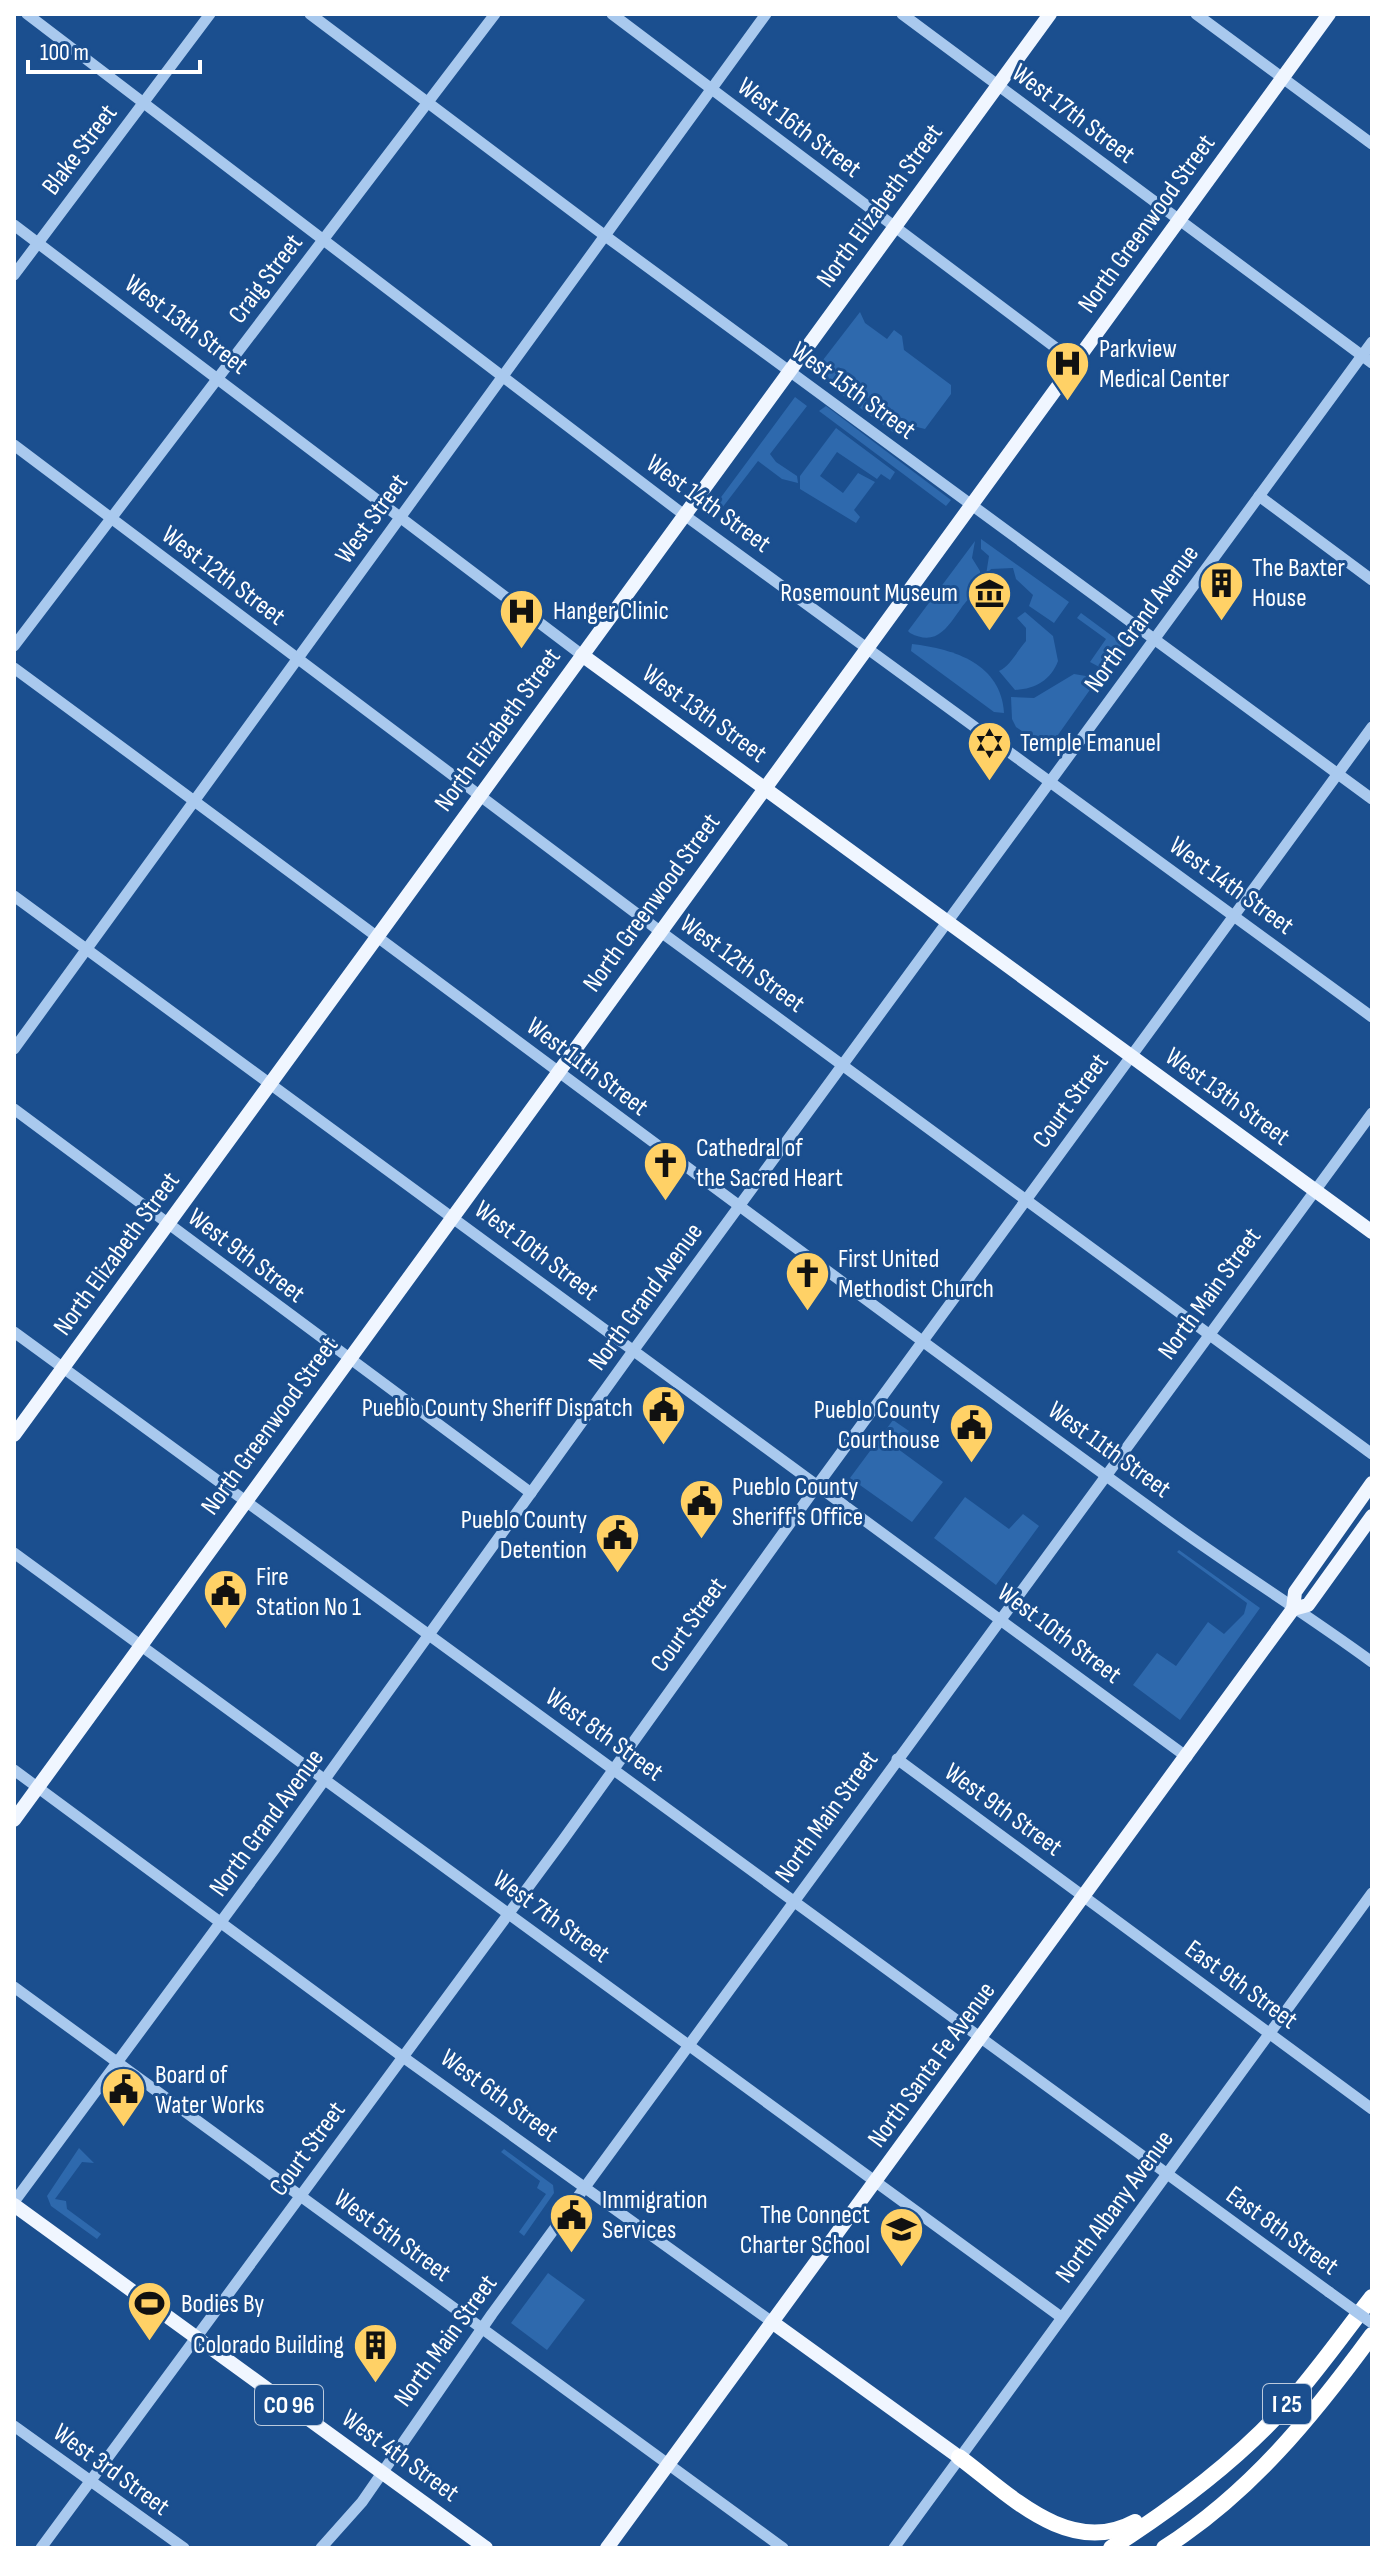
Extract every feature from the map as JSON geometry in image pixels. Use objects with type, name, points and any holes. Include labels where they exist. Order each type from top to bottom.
[{"type":"highway","name":"I 25","points":[[1111,2548],[1186,2497],[1288,2404],[1372,2297]]},
{"type":"highway","name":"I 25","points":[[1164,2548],[1192,2530],[1238,2492],[1293,2438],[1372,2335]]},
{"type":"highway","points":[[959,2457],[1039,2516],[1074,2531],[1093,2534],[1119,2530],[1186,2497]]},
{"type":"highway","points":[[1177,2548],[1192,2530]]},
{"type":"main road","name":"North Elizabeth Street","points":[[14,1435],[1050,14]]},
{"type":"main road","name":"North Greenwood Street","points":[[14,1820],[1329,14]]},
{"type":"main road","name":"West 13th Street","points":[[582,655],[1372,1232]]},
{"type":"main road","name":"North Santa Fe Avenue","points":[[607,2548],[1187,1757],[1293,1609],[1295,1592],[1372,1483]]},
{"type":"main road","name":"North Santa Fe Avenue","points":[[1293,1609],[1308,1605],[1372,1516]]},
{"type":"main road","name":"West 4th Street","points":[[14,2204],[486,2548]]},
{"type":"main road","name":"West 6th Street","points":[[772,2322],[959,2457]]},
{"type":"street","name":"West 14th Street","points":[[27,14],[683,514],[1372,1017]]},
{"type":"street","name":"Blake Street","points":[[14,275],[210,14]]},
{"type":"street","name":"West 15th Street","points":[[310,14],[604,235],[1372,799]]},
{"type":"street","name":"Craig Street","points":[[14,646],[495,14]]},
{"type":"street","name":"West 16th Street","points":[[612,14],[1076,363]]},
{"type":"street","name":"West Street","points":[[14,1049],[766,14]]},
{"type":"street","name":"West 17th Street","points":[[902,14],[1367,360]]},
{"type":"street","points":[[1196,14],[1372,144]]},
{"type":"street","name":"West 13th Street","points":[[14,225],[582,655]]},
{"type":"street","name":"North Grand Avenue","points":[[14,2204],[947,920],[1259,496],[1367,360],[1372,342]]},
{"type":"street","name":"West 12th Street","points":[[14,445],[661,932],[1372,1454]]},
{"type":"street","points":[[1259,496],[1372,580]]},
{"type":"street","name":"West 11th Street","points":[[14,668],[923,1341],[1293,1609],[1317,1622],[1372,1662]]},
{"type":"street","name":"Court Street","points":[[41,2548],[509,1914],[612,1767],[1372,727]]},
{"type":"street","name":"West 10th Street","points":[[14,896],[633,1351],[819,1483],[1187,1757]]},
{"type":"street","name":"West 9th Street","points":[[14,1109],[531,1493]]},
{"type":"street","name":"North Main Street","points":[[321,2548],[362,2502],[584,2187],[1372,1113]]},
{"type":"street","name":"West 8th Street","points":[[14,1332],[1167,2174]]},
{"type":"street","name":"West 7th Street","points":[[14,1553],[1061,2317]]},
{"type":"street","name":"West 9th Street","points":[[897,1759],[1083,1896]]},
{"type":"street","name":"West 6th Street","points":[[14,1770],[403,2057],[772,2322]]},
{"type":"street","name":"North Albany Avenue","points":[[894,2548],[1372,1893]]},
{"type":"street","name":"East 9th Street","points":[[1083,1896],[1372,2109]]},
{"type":"street","name":"West 5th Street","points":[[14,1987],[783,2548]]},
{"type":"street","name":"East 8th Street","points":[[1167,2174],[1372,2323]]},
{"type":"street","name":"West 3rd Street","points":[[14,2426],[184,2548]]},
{"type":"shaded area","points":[[860,312],[865,323],[887,339],[894,330],[902,336],[904,350],[951,385],[951,394],[925,429],[901,423],[836,374],[851,395],[865,401],[881,414],[896,430],[894,433],[813,373]]},
{"type":"shaded area","points":[[795,397],[807,406],[770,454],[776,462],[797,476],[798,483],[782,479],[758,461],[719,512],[713,508]]},
{"type":"shaded area","points":[[826,406],[951,500],[946,506],[819,411]]},
{"type":"shaded area","points":[[836,428],[895,472],[890,480],[881,474],[877,479],[837,452],[820,476],[843,493],[858,473],[875,482],[854,510],[860,517],[856,523],[800,489],[800,476]]},
{"type":"shaded area","points":[[981,539],[1069,602],[1054,623],[1029,606],[1033,595],[1016,579],[1013,568],[991,569],[986,575],[989,556],[981,549]]},
{"type":"shaded area","points":[[975,541],[972,558],[980,571],[980,589],[942,632],[933,637],[910,633],[908,631]]},
{"type":"shaded area","points":[[1025,612],[1053,636],[1058,661],[1041,682],[1015,690],[999,671],[1026,641],[1026,628],[1017,618]]},
{"type":"shaded area","points":[[1081,613],[1123,644],[1105,670],[1090,662],[1106,639],[1077,618]]},
{"type":"shaded area","points":[[912,644],[959,655],[985,671],[1001,696],[1004,713],[994,712],[911,651]]},
{"type":"shaded area","points":[[1074,674],[1092,677],[1094,684],[1048,749],[1016,727],[1012,719],[1011,697],[1034,698]]},
{"type":"shaded area","points":[[893,1420],[909,1431],[898,1449],[943,1482],[912,1522],[850,1478]]},
{"type":"shaded area","points":[[965,1497],[1009,1529],[1023,1514],[1039,1526],[996,1585],[934,1538]]},
{"type":"shaded area","points":[[1179,1550],[1260,1608],[1180,1720],[1133,1685],[1157,1653],[1176,1666],[1208,1622],[1224,1634],[1244,1614],[1247,1603],[1177,1552]]},
{"type":"shaded area","points":[[79,2148],[94,2163],[82,2162],[55,2199],[66,2201],[67,2209],[101,2234],[97,2239],[51,2206],[47,2196]]},
{"type":"shaded area","points":[[504,2149],[553,2185],[554,2193],[524,2236],[519,2232],[546,2194],[537,2188],[540,2181],[501,2152]]},
{"type":"shaded area","points":[[548,2273],[585,2300],[547,2350],[511,2323]]},
{"type":"place","name":"Parkview Medical Center","points":[[1068,403]]},
{"type":"place","name":"The Baxter House","points":[[1221,622]]},
{"type":"place","name":"Rosemount Museum","points":[[989,632]]},
{"type":"place","name":"Hanger Clinic","points":[[522,650]]},
{"type":"place","name":"Temple Emanuel","points":[[989,782]]},
{"type":"place","name":"Cathedral of the Sacred Heart","points":[[665,1202]]},
{"type":"place","name":"First United Methodist Church","points":[[807,1313]]},
{"type":"place","name":"Pueblo County Sheriff Dispatch","points":[[664,1447]]},
{"type":"place","name":"Pueblo County Courthouse","points":[[971,1464]]},
{"type":"place","name":"Pueblo County Sheriff's Office","points":[[701,1541]]},
{"type":"place","name":"Pueblo County Detention","points":[[618,1574]]},
{"type":"place","name":"Fire Station No 1","points":[[225,1631]]},
{"type":"place","name":"Board of Water Works","points":[[124,2129]]},
{"type":"place","name":"Immigration Services","points":[[571,2254]]},
{"type":"place","name":"The Connect Charter School","points":[[901,2269]]},
{"type":"place","name":"Bodies By","points":[[150,2343]]},
{"type":"place","name":"Colorado Building","points":[[375,2384]]}]
